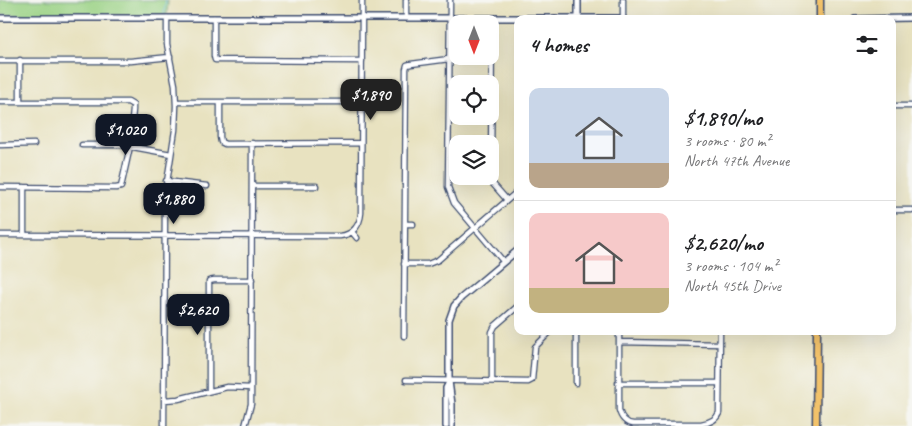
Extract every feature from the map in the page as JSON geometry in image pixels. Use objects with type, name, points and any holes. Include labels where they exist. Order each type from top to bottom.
[{"type":"main road","points":[[820,0],[820,15]]},
{"type":"main road","points":[[816,426],[817,335]]},
{"type":"street","points":[[0,235],[344,236],[352,232],[359,223],[361,216],[362,0]]},
{"type":"street","points":[[406,0],[406,18]]},
{"type":"street","points":[[450,0],[450,15]]},
{"type":"street","points":[[578,0],[578,15]]},
{"type":"street","points":[[622,0],[622,15]]},
{"type":"street","points":[[0,18],[449,18]]},
{"type":"street","points":[[164,426],[166,182],[175,130],[176,102],[176,85],[170,57],[166,18]]},
{"type":"street","points":[[214,18],[215,60],[362,61]]},
{"type":"street","points":[[499,18],[514,18]]},
{"type":"street","points":[[896,18],[912,18]]},
{"type":"street","points":[[0,60],[131,61],[170,57]]},
{"type":"street","points":[[404,336],[407,65],[449,59],[448,188],[454,203],[503,261]]},
{"type":"street","points":[[20,60],[20,102]]},
{"type":"street","points":[[492,65],[491,174],[493,184],[507,200]]},
{"type":"street","points":[[0,102],[128,102],[133,105],[129,146],[121,186],[116,188],[0,187]]},
{"type":"street","points":[[176,102],[362,102]]},
{"type":"street","points":[[220,102],[221,142],[225,144],[361,144]]},
{"type":"street","points":[[896,106],[912,106]]},
{"type":"street","points":[[0,145],[34,144]]},
{"type":"street","points":[[245,426],[250,411],[251,388],[252,144]]},
{"type":"street","points":[[82,145],[129,146],[171,154]]},
{"type":"street","points":[[166,182],[207,186]]},
{"type":"street","points":[[253,186],[316,186]]},
{"type":"street","points":[[24,188],[24,235]]},
{"type":"street","points":[[404,264],[428,264],[433,262],[514,194]]},
{"type":"street","points":[[896,210],[912,210]]},
{"type":"street","points":[[405,224],[414,224]]},
{"type":"street","points":[[120,228],[120,235]]},
{"type":"street","points":[[70,229],[70,235]]},
{"type":"street","points":[[297,229],[297,236]]},
{"type":"street","points":[[352,232],[357,238]]},
{"type":"street","points":[[452,426],[449,381],[449,320],[451,304],[514,253]]},
{"type":"street","points":[[209,391],[209,281],[252,280]]},
{"type":"street","points":[[492,382],[492,332],[495,326],[514,309]]},
{"type":"street","points":[[406,380],[528,382],[532,380],[535,347],[547,335]]},
{"type":"street","points":[[576,335],[576,382]]},
{"type":"street","points":[[619,335],[619,410],[623,419],[633,424],[665,425],[701,424],[714,419],[719,413],[720,335]]},
{"type":"street","points":[[620,342],[720,344]]},
{"type":"street","points":[[446,426],[446,388],[449,381]]},
{"type":"street","points":[[618,383],[719,384]]},
{"type":"street","points":[[164,400],[178,399],[230,387],[251,388]]},
{"type":"green space","points":[[0,0],[168,0],[167,15],[0,15]]},
{"type":"waterway","points":[[164,14],[166,0]]}]
